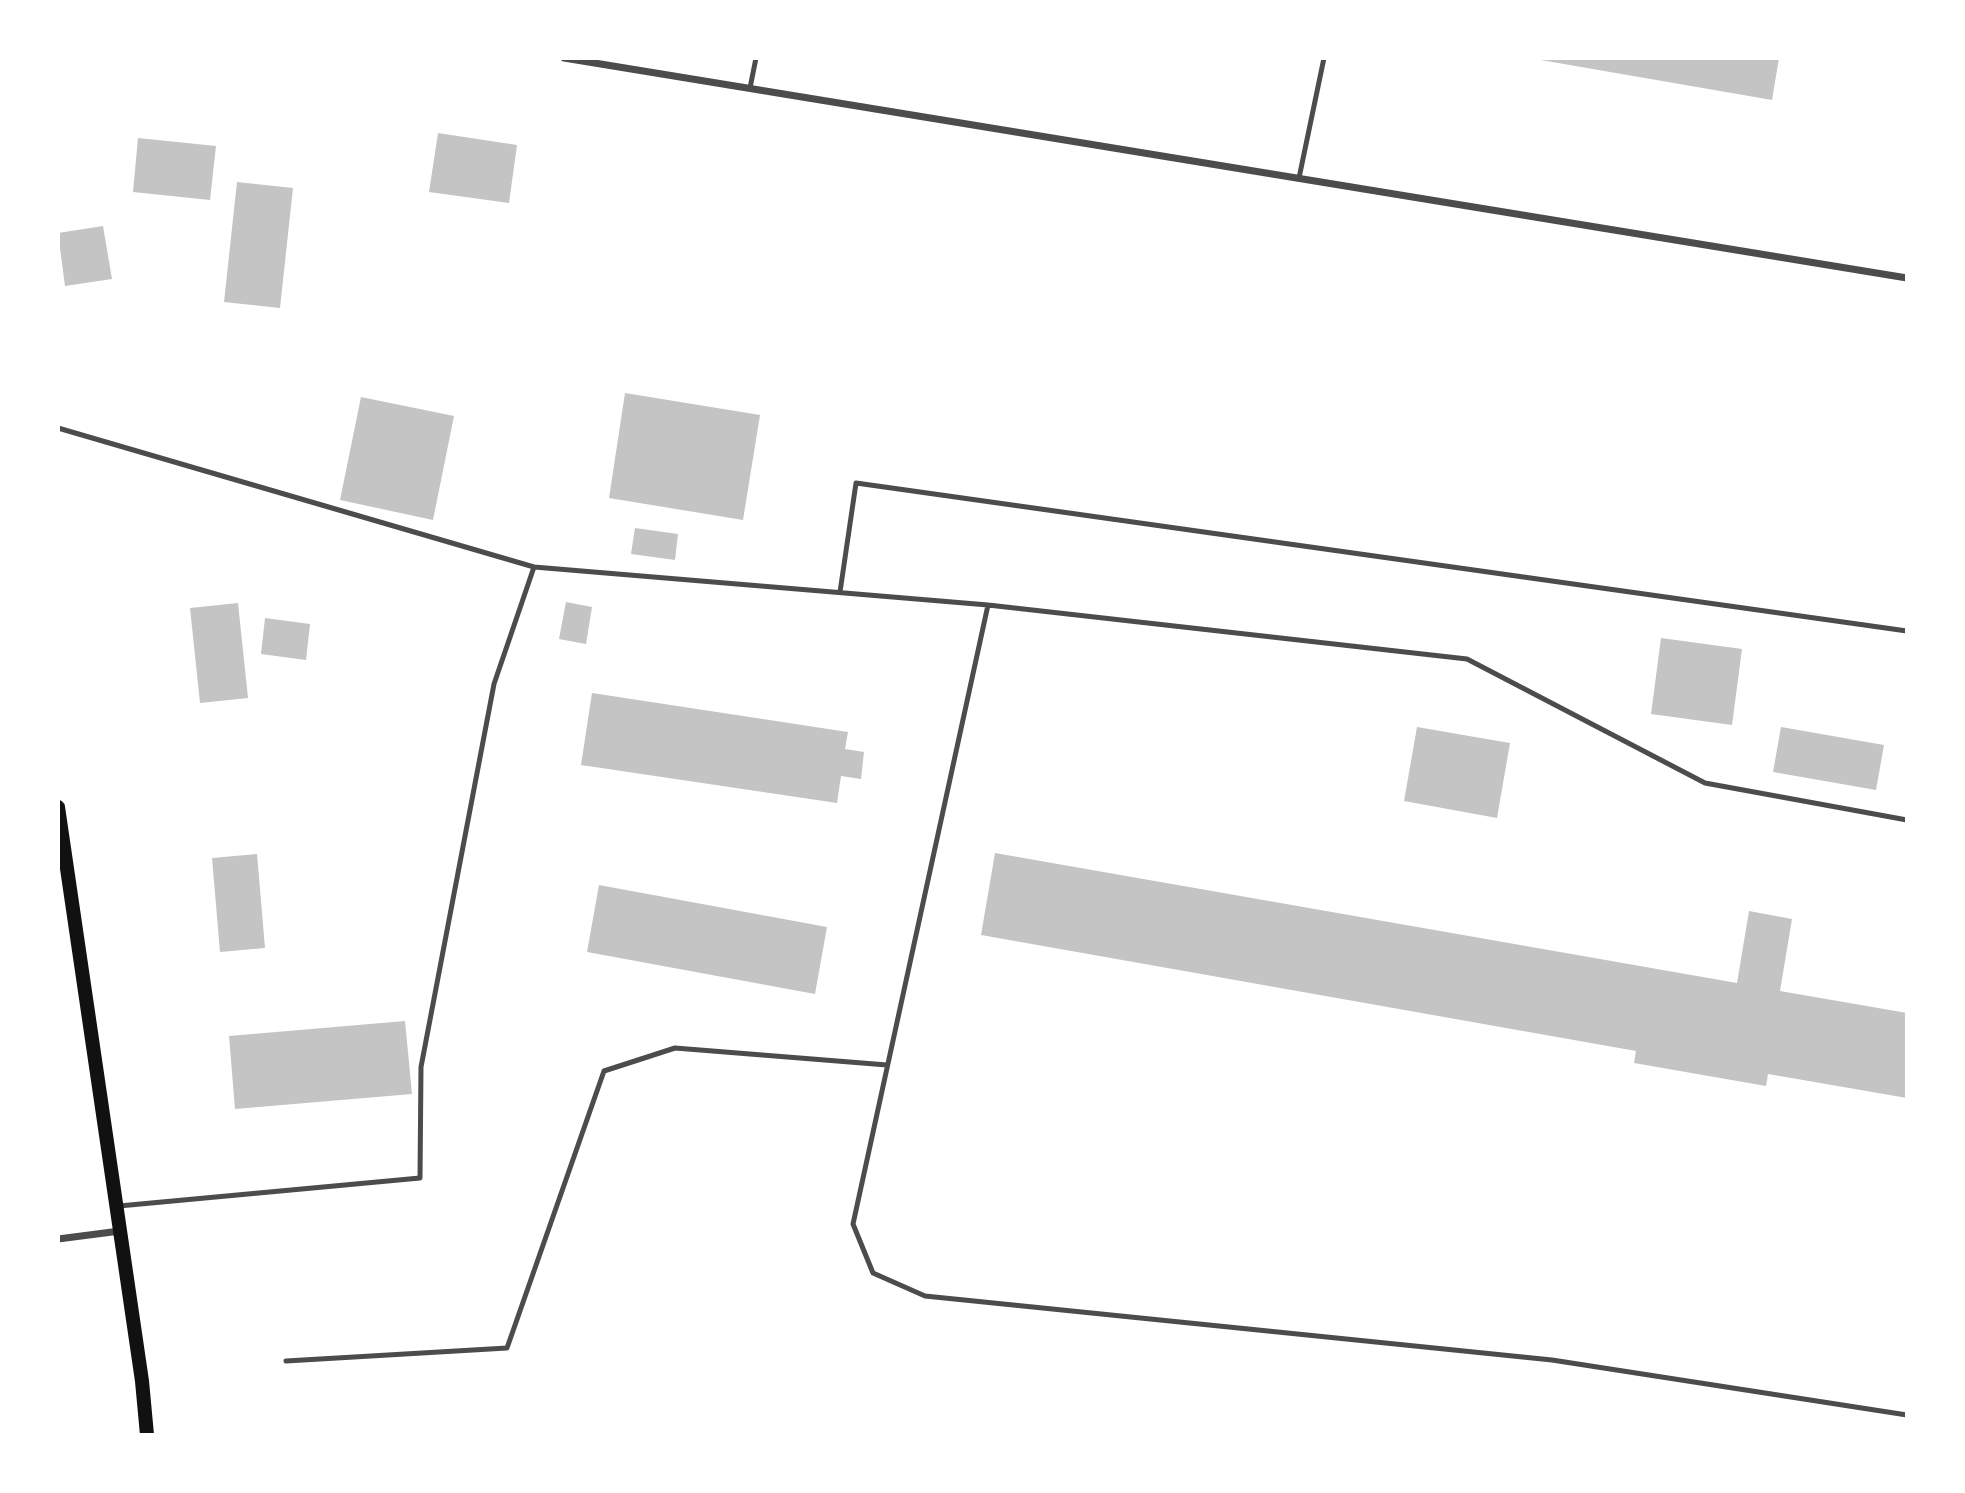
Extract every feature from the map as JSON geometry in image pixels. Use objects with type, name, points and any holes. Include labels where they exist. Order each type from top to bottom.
[{"type":"main road","points":[[58,807],[142,1381],[147,1435]]},
{"type":"street","points":[[564,58],[1907,278]]},
{"type":"street","points":[[58,1239],[120,1231]]},
{"type":"lane","points":[[750,88],[756,58]]},
{"type":"lane","points":[[1299,178],[1324,58]]},
{"type":"lane","points":[[58,428],[534,567],[988,605],[1467,659],[1705,783],[1907,820]]},
{"type":"lane","points":[[840,592],[856,483],[1907,631]]},
{"type":"lane","points":[[116,1206],[420,1178],[421,1067],[494,684],[534,567]]},
{"type":"lane","points":[[988,605],[853,1224],[873,1273],[925,1296],[1552,1360],[1907,1415]]},
{"type":"lane","points":[[286,1361],[507,1348],[604,1071],[675,1048],[887,1065]]},
{"type":"building","points":[[1535,58],[1779,58],[1772,100]]},
{"type":"building","points":[[438,133],[517,145],[509,203],[429,192]]},
{"type":"building","points":[[138,138],[216,146],[210,200],[133,192]]},
{"type":"building","points":[[237,182],[293,188],[280,308],[224,302]]},
{"type":"building","points":[[103,226],[112,279],[65,286],[58,233]]},
{"type":"building","points":[[625,393],[760,415],[743,520],[609,498]]},
{"type":"building","points":[[361,397],[454,416],[433,520],[340,500]]},
{"type":"building","points":[[635,528],[678,534],[675,560],[631,554]]},
{"type":"building","points":[[566,602],[592,607],[586,644],[559,639]]},
{"type":"building","points":[[238,603],[248,698],[200,703],[190,608]]},
{"type":"building","points":[[265,618],[310,624],[306,660],[261,654]]},
{"type":"building","points":[[1661,638],[1742,649],[1732,725],[1651,714]]},
{"type":"building","points":[[592,693],[848,732],[845,749],[864,752],[861,779],[841,776],[837,803],[581,765]]},
{"type":"building","points":[[1417,727],[1510,743],[1497,818],[1404,801]]},
{"type":"building","points":[[1781,727],[1884,745],[1876,790],[1773,772]]},
{"type":"building","points":[[995,853],[1737,983],[1749,911],[1792,919],[1780,991],[1907,1013],[1907,1098],[1768,1074],[1766,1086],[1634,1063],[1636,1051],[981,935]]},
{"type":"building","points":[[257,854],[265,948],[220,952],[212,858]]},
{"type":"building","points":[[599,885],[827,927],[815,994],[587,952]]},
{"type":"building","points":[[405,1021],[412,1094],[235,1109],[229,1036]]}]
